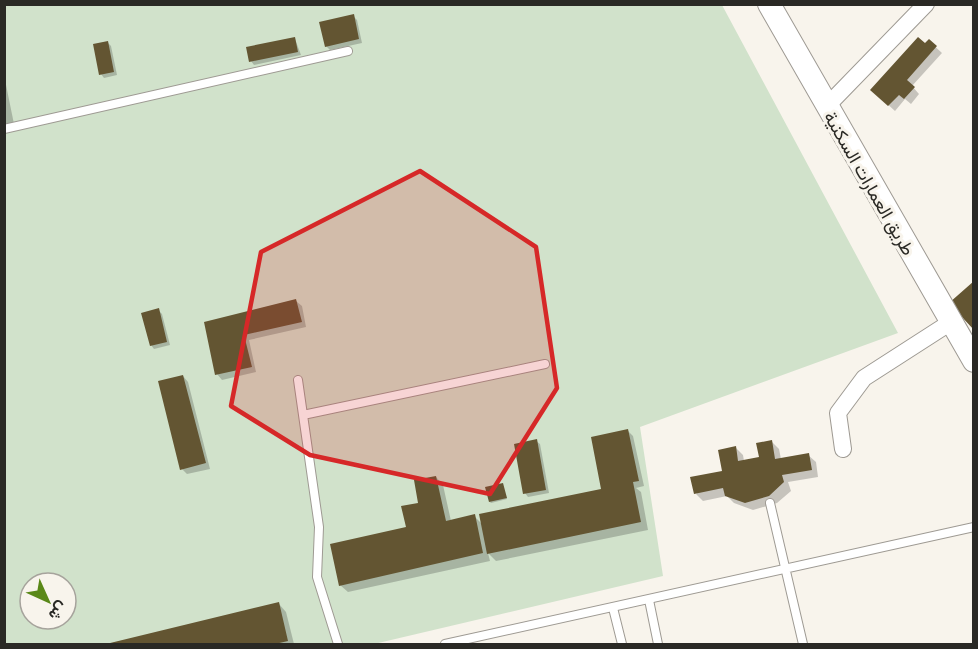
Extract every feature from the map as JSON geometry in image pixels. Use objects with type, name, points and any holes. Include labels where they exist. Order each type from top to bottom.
[{"type":"main road","name":"طريق العمارات السكنية","points":[[769,4],[826,107],[974,361]]},
{"type":"street","points":[[826,107],[926,4]]},
{"type":"street","points":[[843,450],[838,413],[864,378],[951,322]]},
{"type":"lane","points":[[4,129],[348,51]]},
{"type":"lane","points":[[303,415],[545,364]]},
{"type":"lane","points":[[298,380],[319,526],[317,577],[338,645]]},
{"type":"lane","points":[[770,502],[803,645]]},
{"type":"lane","points":[[445,645],[974,526]]},
{"type":"lane","points":[[649,600],[658,645]]},
{"type":"lane","points":[[613,608],[622,645]]},
{"type":"highlighted area","points":[[420,171],[536,247],[557,388],[490,494],[310,455],[231,406],[261,252]]},
{"type":"green space","points":[[4,5],[722,5],[898,333],[640,427],[663,576],[374,644],[5,644]]},
{"type":"building","points":[[354,14],[359,39],[325,47],[319,22]]},
{"type":"building","points":[[295,37],[298,52],[249,62],[246,47]]},
{"type":"building","points":[[918,37],[925,43],[929,39],[937,46],[907,80],[915,87],[904,99],[899,95],[888,106],[870,90]]},
{"type":"building","points":[[108,41],[114,72],[99,75],[93,44]]},
{"type":"building","points":[[974,281],[974,330],[949,303]]},
{"type":"building","points":[[296,299],[302,322],[244,335],[252,367],[215,375],[204,322]]},
{"type":"building","points":[[159,308],[167,342],[150,346],[141,313]]},
{"type":"building","points":[[183,375],[206,463],[180,470],[158,381]]},
{"type":"building","points":[[628,429],[639,481],[633,482],[641,522],[487,554],[479,514],[601,489],[591,437]]},
{"type":"building","points":[[537,439],[546,490],[523,494],[514,444]]},
{"type":"building","points":[[772,440],[775,459],[809,453],[812,470],[782,475],[784,482],[769,496],[745,503],[725,496],[723,488],[694,494],[690,477],[722,471],[718,450],[736,446],[738,461],[759,457],[756,443]]},
{"type":"building","points":[[436,476],[446,521],[475,514],[483,553],[339,586],[330,544],[406,527],[401,506],[418,503],[414,480]]},
{"type":"building","points":[[503,483],[507,498],[489,502],[485,487]]},
{"type":"building","points":[[279,602],[288,641],[275,644],[106,644]]}]
